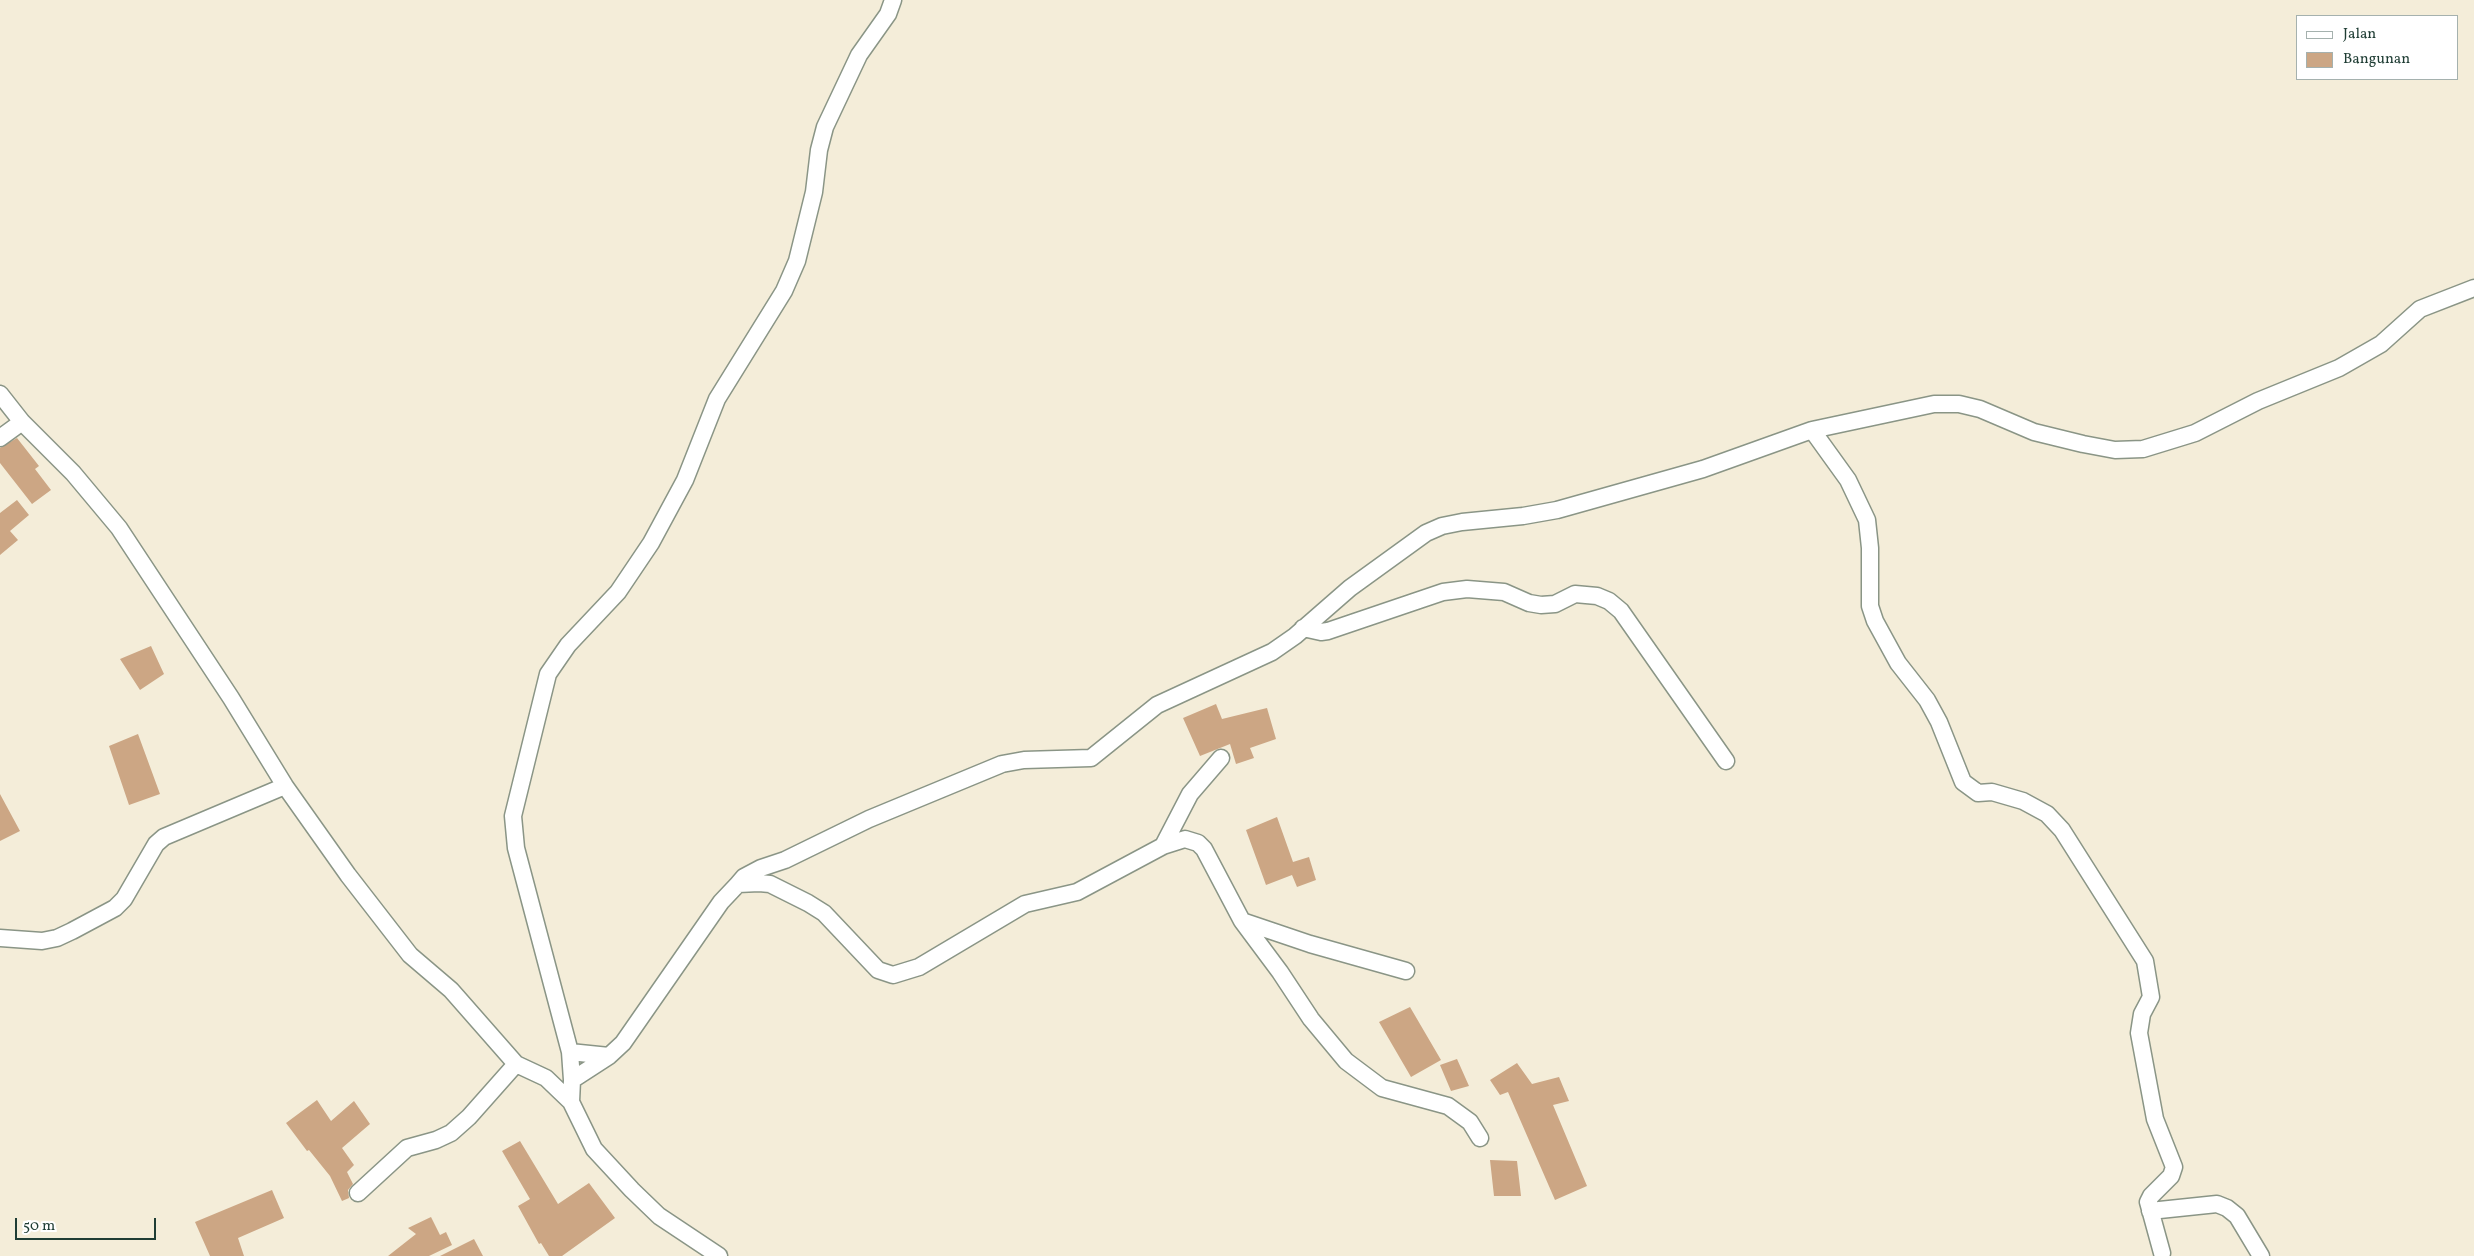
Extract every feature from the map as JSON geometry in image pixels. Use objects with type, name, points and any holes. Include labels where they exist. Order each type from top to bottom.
[{"type":"street","points":[[571,1102],[570,1052],[516,848],[513,816],[548,674],[568,645],[618,592],[652,543],[685,480],[717,399],[784,291],[797,261],[814,192],[819,150],[825,127],[859,55],[888,14],[893,0]]},
{"type":"street","points":[[572,1080],[609,1056],[623,1043],[721,902],[744,877],[760,868],[785,860],[869,819],[1002,764],[1024,760],[1091,758],[1157,704],[1272,652],[1350,588],[1426,533],[1442,526],[1557,510],[1703,469],[1812,430],[1934,404],[1959,404],[1994,413],[2034,432],[2083,444],[2115,450],[2143,449],[2195,433],[2258,401],[2340,368],[2381,344],[2420,309],[2474,288]]},
{"type":"street","points":[[0,394],[22,422],[73,473],[119,528],[232,698],[285,786],[348,876],[410,955],[451,990],[516,1064],[546,1078],[571,1102],[594,1149],[632,1190],[659,1216],[719,1256]]},
{"type":"street","points":[[0,438],[22,422]]},
{"type":"street","points":[[1812,430],[1848,480],[1867,520],[1870,548],[1870,606],[1875,621],[1898,663],[1927,700],[1939,722],[1963,782],[1978,793],[1992,792],[2023,801],[2047,814],[2062,830],[2145,961],[2152,997],[2142,1014],[2139,1033],[2154,1119],[2174,1167],[2171,1176],[2149,1198],[2150,1211],[2162,1253]]},
{"type":"street","points":[[1303,628],[1320,632],[1443,592],[1467,589],[1504,592],[1529,603],[1541,605],[1555,604],[1575,594],[1597,596],[1609,601],[1620,612],[1726,761]]},
{"type":"street","points":[[1163,846],[1190,794],[1221,758]]},
{"type":"street","points":[[0,938],[42,941],[57,938],[72,931],[115,908],[124,899],[156,844],[164,837],[285,786]]},
{"type":"street","points":[[738,884],[770,884],[808,903],[824,913],[878,970],[893,975],[919,967],[1025,904],[1077,892],[1163,846],[1186,839],[1198,843],[1204,849],[1242,921],[1310,1019],[1346,1061],[1382,1088],[1448,1106],[1470,1122],[1480,1138]]},
{"type":"street","points":[[1242,921],[1310,944],[1406,971]]},
{"type":"street","points":[[570,1052],[609,1056]]},
{"type":"street","points":[[358,1193],[407,1148],[436,1140],[450,1133],[469,1117],[516,1064]]},
{"type":"street","points":[[2150,1211],[2216,1204],[2228,1208],[2236,1216],[2261,1256]]},
{"type":"building","points":[[17,438],[39,466],[35,469],[51,490],[32,504],[0,463],[0,448]]},
{"type":"building","points":[[17,500],[29,515],[10,531],[18,540],[0,555],[0,513]]},
{"type":"building","points":[[151,646],[164,674],[140,690],[120,659]]},
{"type":"building","points":[[1216,704],[1222,719],[1267,708],[1276,739],[1250,748],[1254,758],[1236,764],[1230,744],[1200,756],[1183,718]]},
{"type":"building","points":[[138,734],[160,794],[129,805],[109,746]]},
{"type":"building","points":[[0,794],[20,831],[0,841]]},
{"type":"building","points":[[1277,817],[1293,862],[1309,857],[1316,880],[1297,887],[1292,875],[1266,885],[1246,830]]},
{"type":"building","points":[[1410,1007],[1441,1060],[1411,1077],[1379,1022]]},
{"type":"building","points":[[1457,1059],[1469,1086],[1451,1091],[1440,1065]]},
{"type":"building","points":[[1517,1063],[1532,1084],[1559,1077],[1569,1101],[1553,1105],[1587,1186],[1555,1200],[1508,1092],[1500,1095],[1490,1080]]},
{"type":"building","points":[[317,1100],[331,1121],[354,1101],[370,1124],[342,1148],[354,1165],[347,1172],[353,1184],[348,1190],[349,1198],[342,1201],[330,1176],[309,1150],[307,1151],[286,1123]]},
{"type":"building","points":[[520,1141],[558,1204],[589,1183],[615,1218],[562,1256],[549,1256],[541,1243],[539,1244],[518,1206],[530,1199],[502,1151]]},
{"type":"building","points":[[1490,1160],[1517,1161],[1521,1196],[1494,1196]]},
{"type":"building","points":[[272,1190],[284,1218],[238,1238],[244,1256],[210,1256],[195,1222]]},
{"type":"building","points":[[431,1217],[440,1235],[446,1232],[452,1245],[429,1256],[388,1256],[416,1234],[408,1228]]},
{"type":"building","points":[[474,1239],[483,1256],[440,1256]]}]
